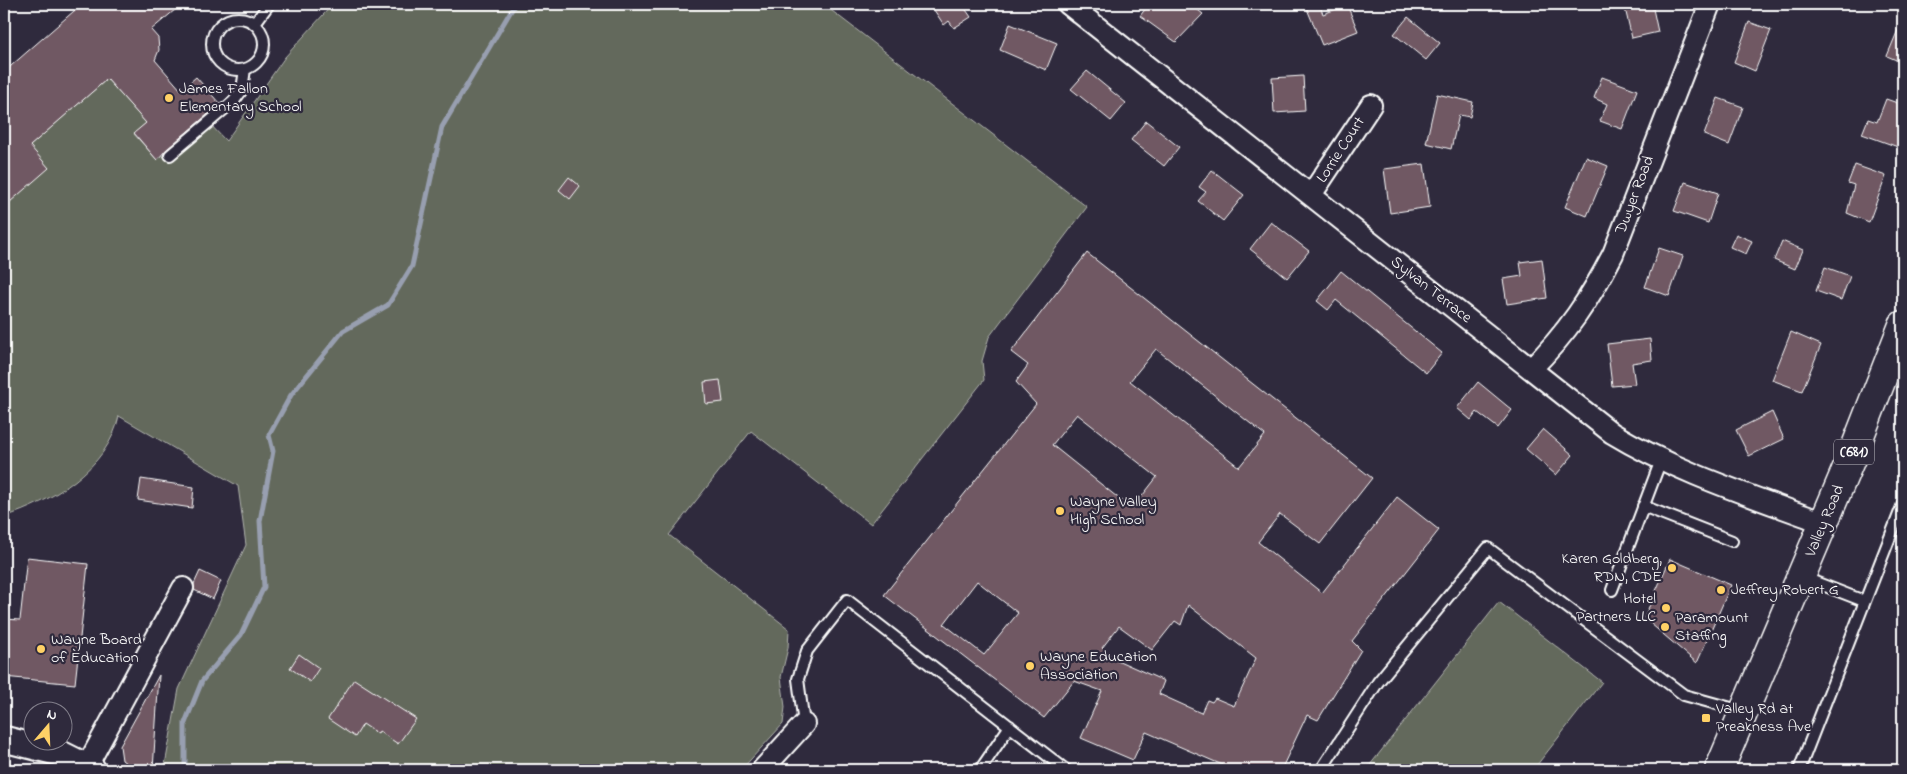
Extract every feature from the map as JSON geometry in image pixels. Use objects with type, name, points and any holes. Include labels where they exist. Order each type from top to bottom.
[{"type":"main road","name":"Valley Road","points":[[1719,770],[1802,577],[1901,336]]},
{"type":"street","name":"Sylvan Terrace","points":[[1068,4],[1612,433],[1661,460],[1824,524]]},
{"type":"street","name":"Dwyer Road","points":[[1531,369],[1556,345],[1578,317],[1597,286],[1613,254],[1710,4]]},
{"type":"street","name":"Lorrie Court","points":[[1312,196],[1371,105]]},
{"type":"street","points":[[4,739],[60,754],[90,768],[183,588]]},
{"type":"street","points":[[762,770],[804,724]]},
{"type":"lane","points":[[255,23],[269,4]]},
{"type":"lane","points":[[230,18],[246,18],[255,23],[261,30],[264,42],[263,53],[257,61],[246,69],[225,67],[216,60],[211,44],[215,30],[220,23],[230,18]]},
{"type":"lane","points":[[170,156],[234,101],[242,90],[246,69]]},
{"type":"lane","points":[[1612,590],[1661,460]]},
{"type":"lane","points":[[1799,770],[1903,504]]},
{"type":"lane","points":[[1643,506],[1732,541]]},
{"type":"lane","points":[[1321,770],[1378,682],[1488,548],[1684,695],[1745,711]]},
{"type":"lane","points":[[1802,577],[1864,601]]},
{"type":"lane","points":[[804,724],[798,679],[806,651],[848,600],[1066,770]]},
{"type":"lane","points":[[980,770],[1010,726]]},
{"type":"green space","points":[[333,4],[823,4],[1087,207],[989,337],[982,361],[984,380],[871,524],[751,431],[669,535],[789,629],[788,648],[781,677],[785,707],[783,724],[741,770],[169,770],[165,765],[179,689],[246,545],[238,486],[119,416],[113,435],[103,452],[75,481],[40,502],[4,517],[4,205],[10,202],[30,146],[107,79],[146,123],[134,134],[157,160],[205,119],[226,141],[285,57]]},
{"type":"green space","points":[[1499,602],[1602,682],[1533,770],[1366,770]]},
{"type":"building","name":"James Fallon Elementary School","points":[[82,4],[182,4],[151,30],[158,38],[159,50],[155,60],[181,90],[196,77],[220,104],[157,160],[134,133],[146,123],[107,79],[30,146],[49,168],[10,202],[4,194],[4,72]]},
{"type":"building","points":[[930,4],[962,4],[971,17],[954,28],[949,21],[944,25]]},
{"type":"building","points":[[1149,4],[1176,4],[1183,9],[1190,4],[1203,14],[1176,42],[1140,16]]},
{"type":"building","points":[[1305,4],[1319,4],[1323,14],[1347,5],[1358,31],[1322,45]]},
{"type":"building","points":[[1624,4],[1652,4],[1658,32],[1632,38]]},
{"type":"building","points":[[1408,17],[1440,43],[1426,60],[1394,34]]},
{"type":"building","points":[[1903,18],[1903,63],[1887,56]]},
{"type":"building","points":[[1749,22],[1771,30],[1755,71],[1734,62]]},
{"type":"building","points":[[1010,24],[1057,43],[1046,70],[1000,50]]},
{"type":"building","points":[[1087,71],[1126,103],[1111,121],[1071,89]]},
{"type":"building","points":[[1303,76],[1305,111],[1274,113],[1272,78]]},
{"type":"building","points":[[1602,77],[1637,90],[1622,129],[1600,121],[1607,104],[1594,98]]},
{"type":"building","points":[[1437,94],[1473,102],[1470,117],[1459,115],[1451,149],[1426,143]]},
{"type":"building","points":[[1718,98],[1743,107],[1729,145],[1704,135]]},
{"type":"building","points":[[1886,99],[1903,105],[1903,132],[1898,147],[1862,134],[1868,119],[1877,122]]},
{"type":"building","points":[[1146,121],[1179,147],[1164,166],[1131,140]]},
{"type":"building","points":[[1586,157],[1608,166],[1587,216],[1565,207]]},
{"type":"building","points":[[1424,164],[1430,207],[1390,213],[1384,169]]},
{"type":"building","points":[[1855,165],[1886,176],[1869,222],[1847,213],[1854,185],[1848,183]]},
{"type":"building","points":[[1212,170],[1244,195],[1223,221],[1198,201],[1206,192],[1199,187]]},
{"type":"building","points":[[569,177],[580,186],[570,199],[559,190]]},
{"type":"building","points":[[1685,182],[1718,193],[1708,223],[1674,211]]},
{"type":"building","points":[[1271,222],[1309,251],[1287,278],[1250,249]]},
{"type":"building","points":[[1736,234],[1752,241],[1746,254],[1730,247]]},
{"type":"building","points":[[1782,241],[1803,250],[1795,269],[1774,260]]},
{"type":"building","points":[[1659,248],[1683,256],[1669,296],[1645,287]]},
{"type":"building","name":"Wayne Valley High School","points":[[1087,253],[1372,478],[1320,544],[1280,514],[1258,542],[1322,593],[1397,497],[1439,530],[1352,641],[1361,650],[1318,720],[1307,715],[1281,770],[1234,770],[1146,732],[1133,760],[1081,738],[1102,691],[1074,681],[1044,718],[884,595],[1036,404],[1016,382],[1028,365],[1011,352]],"holes":[[[1156,349],[1265,435],[1239,467],[1130,381]],[[1077,414],[1157,477],[1132,509],[1052,445]],[[977,581],[1018,613],[984,655],[944,624]],[[1188,605],[1256,658],[1234,706],[1215,698],[1212,702],[1207,700],[1201,713],[1159,694],[1164,681],[1117,660],[1102,648],[1119,626],[1152,650],[1175,621],[1181,625]]]},
{"type":"building","points":[[1542,259],[1547,298],[1507,304],[1503,279],[1522,276],[1520,262]]},
{"type":"building","points":[[1825,267],[1850,276],[1841,300],[1816,291]]},
{"type":"building","points":[[1341,271],[1442,353],[1426,373],[1336,300],[1328,310],[1317,301]]},
{"type":"building","points":[[1791,332],[1821,345],[1802,391],[1772,380]]},
{"type":"building","points":[[1650,339],[1652,360],[1632,363],[1635,384],[1612,386],[1607,344]]},
{"type":"building","points":[[720,380],[723,402],[706,404],[704,382]]},
{"type":"building","points":[[1478,382],[1512,410],[1498,428],[1477,412],[1471,420],[1457,408]]},
{"type":"building","points":[[1772,412],[1784,439],[1749,456],[1736,430]]},
{"type":"building","points":[[1543,429],[1573,455],[1556,475],[1526,449]]},
{"type":"building","points":[[141,479],[194,487],[192,508],[138,500]]},
{"type":"building","name":"Wayne Board of Education","points":[[27,557],[88,564],[75,684],[4,677],[4,619],[20,620]]},
{"type":"building","points":[[1670,559],[1731,585],[1697,663],[1644,618]]},
{"type":"building","points":[[200,571],[221,581],[213,599],[194,590],[194,584]]},
{"type":"building","points":[[299,654],[319,668],[310,682],[290,668]]},
{"type":"building","points":[[159,675],[153,770],[135,770],[122,760],[120,746]]},
{"type":"building","points":[[354,679],[416,719],[398,744],[379,731],[378,734],[363,724],[355,737],[328,719]]},
{"type":"waterway","points":[[185,770],[185,723],[202,681],[241,635],[264,587],[260,521],[273,451],[269,435],[291,395],[343,331],[388,305],[412,266],[442,127],[515,4]]},
{"type":"place","name":"James Fallon Elementary School","points":[[169,98]]},
{"type":"place","name":"Wayne Valley High School","points":[[1060,511]]},
{"type":"place","name":"Karen Goldberg, RDN, CDE","points":[[1672,568]]},
{"type":"place","name":"Jeffrey Robert G","points":[[1721,590]]},
{"type":"place","name":"Hotel Partners LLC","points":[[1666,608]]},
{"type":"place","name":"Paramount Staffing","points":[[1665,627]]},
{"type":"place","name":"Wayne Board of Education","points":[[41,649]]},
{"type":"place","name":"Wayne Education Association","points":[[1030,666]]},
{"type":"place","name":"Valley Rd at Preakness Ave","points":[[1706,718]]}]
